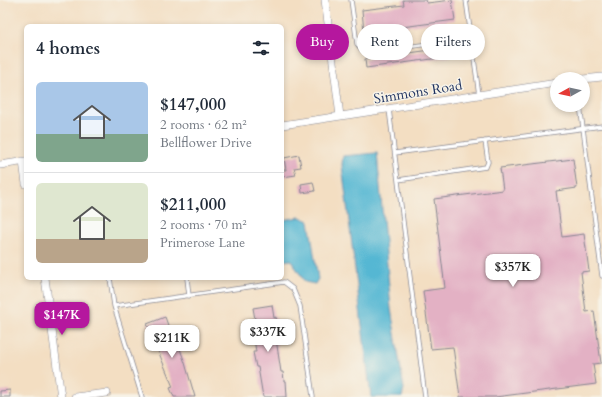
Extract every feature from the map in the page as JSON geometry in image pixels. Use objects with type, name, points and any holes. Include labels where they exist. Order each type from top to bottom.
[{"type":"street","points":[[325,0],[340,116]]},
{"type":"street","points":[[590,78],[602,76]]},
{"type":"street","name":"Simmons Road","points":[[284,125],[389,110],[550,84]]},
{"type":"street","points":[[0,165],[24,161]]},
{"type":"street","points":[[45,280],[61,397]]},
{"type":"street","points":[[75,397],[106,393]]},
{"type":"lane","points":[[351,0],[357,44],[362,50],[371,52],[421,45]]},
{"type":"lane","points":[[466,0],[469,24]]},
{"type":"lane","points":[[474,60],[479,95]]},
{"type":"lane","points":[[389,110],[426,397]]},
{"type":"lane","points":[[581,112],[602,276]]},
{"type":"lane","points":[[395,153],[602,126]]},
{"type":"lane","points":[[398,180],[486,166],[488,162],[485,141]]},
{"type":"lane","points":[[110,280],[114,306],[142,397]]},
{"type":"lane","points":[[187,280],[189,296]]},
{"type":"lane","points":[[114,306],[284,282],[294,289],[300,306],[313,397]]},
{"type":"water","points":[[377,153],[391,309],[404,389],[402,397],[371,397],[342,165],[343,156]]},
{"type":"water","points":[[300,217],[309,221],[318,279],[315,284],[305,282],[291,260],[284,261],[284,220]]},
{"type":"building","points":[[403,0],[426,0],[427,3],[452,0],[455,20],[413,26],[413,24],[363,24],[362,10],[404,5]]},
{"type":"building","points":[[421,51],[421,60],[425,60],[366,68],[365,60],[413,60],[413,52]]},
{"type":"building","points":[[299,155],[301,167],[294,168],[296,175],[284,177],[284,170],[286,170],[284,158]]},
{"type":"building","points":[[573,159],[577,188],[556,191],[562,237],[584,234],[589,271],[581,272],[586,312],[594,311],[601,363],[593,364],[596,384],[495,397],[460,397],[453,347],[431,349],[423,291],[445,288],[434,199],[503,190],[500,168]]},
{"type":"building","points":[[313,182],[315,191],[302,193],[301,184]]},
{"type":"building","points":[[272,305],[274,318],[276,317],[277,326],[274,326],[281,372],[283,372],[284,381],[286,381],[287,397],[263,397],[258,367],[256,367],[253,352],[256,352],[251,319],[255,319],[253,308]]},
{"type":"building","points":[[165,317],[177,350],[180,349],[195,397],[174,397],[170,388],[173,387],[147,324]]},
{"type":"building","points":[[10,390],[10,397],[0,397],[0,391]]}]
